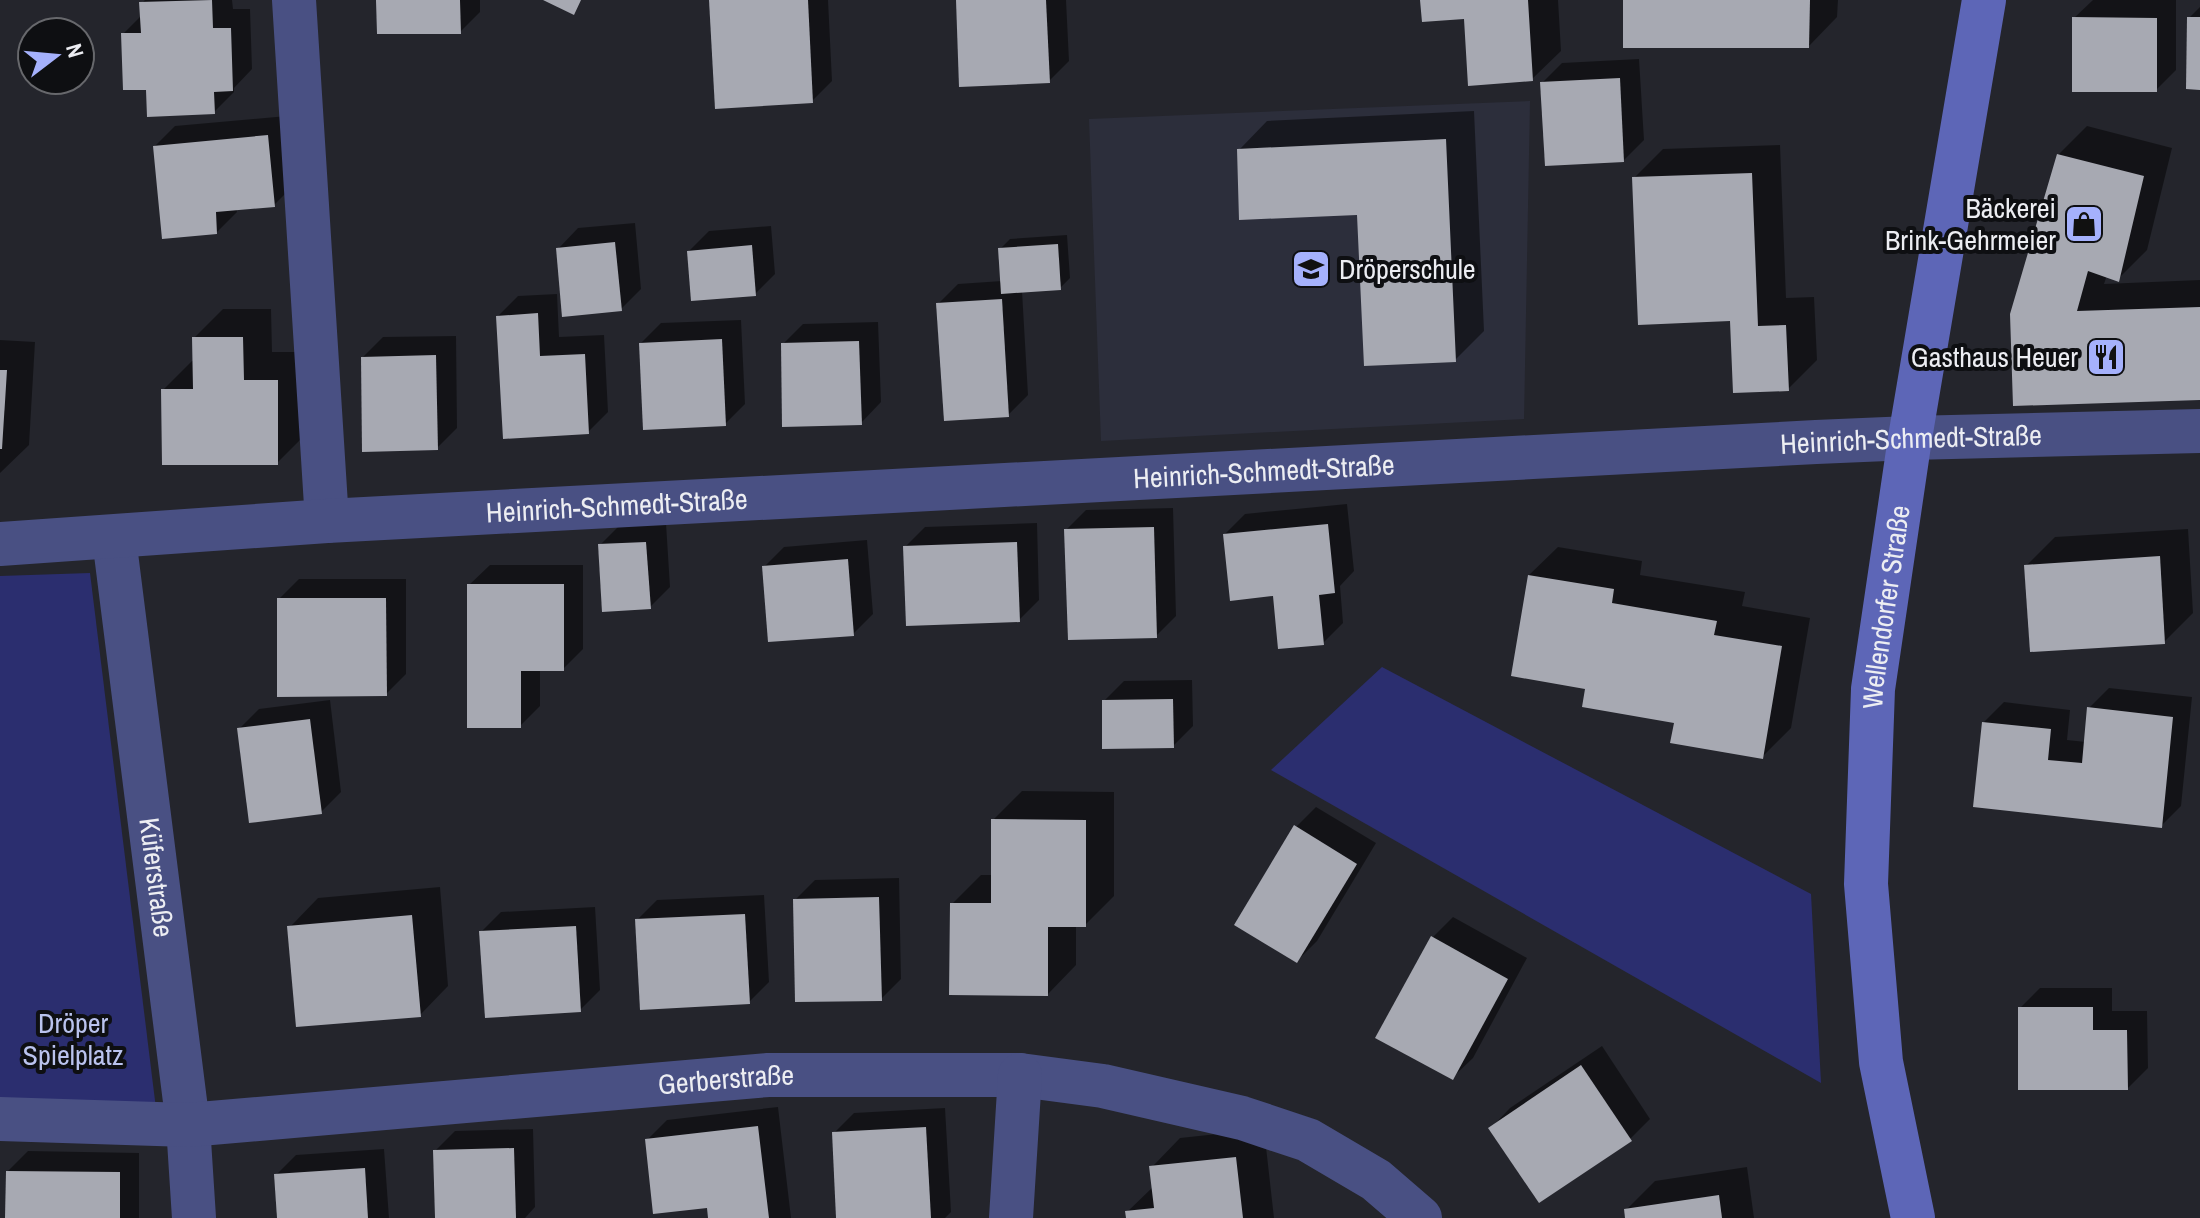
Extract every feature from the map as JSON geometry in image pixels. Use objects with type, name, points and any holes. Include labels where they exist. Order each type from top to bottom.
[{"type":"street","points":[[294,0],[327,521]]},
{"type":"street","name":"Wellendorfer Straße","points":[[1913,1218],[1881,1062],[1866,884],[1873,689],[1910,438],[1984,0]]},
{"type":"street","name":"Heinrich-Schmedt-Straße","points":[[0,544],[327,521],[1910,438],[2200,431]]},
{"type":"street","name":"Küferstraße","points":[[114,538],[188,1125],[194,1218]]},
{"type":"street","name":"Gerberstraße","points":[[0,1119],[188,1125],[768,1075],[1020,1075],[1103,1086],[1242,1118],[1308,1140],[1376,1180],[1420,1218]]},
{"type":"street","points":[[1011,1218],[1020,1075]]},
{"type":"shaded area","name":"Dröperschule","points":[[1530,101],[1524,419],[1101,441],[1089,119]]},
{"type":"green space","name":"Dröper Spielplatz","points":[[90,573],[158,1125],[0,1107],[0,576]]},
{"type":"green space","points":[[1382,667],[1811,894],[1821,1083],[1271,770]]},
{"type":"building","points":[[212,0],[213,28],[231,28],[233,91],[214,92],[215,114],[147,117],[146,90],[123,90],[121,33],[141,33],[139,2]]},
{"type":"building","points":[[376,0],[460,0],[461,34],[377,34]]},
{"type":"building","points":[[543,0],[581,0],[574,15]]},
{"type":"building","points":[[709,0],[808,0],[813,103],[715,109]]},
{"type":"building","points":[[956,0],[1046,0],[1050,83],[959,87]]},
{"type":"building","points":[[1420,0],[1528,0],[1533,81],[1468,86],[1464,19],[1422,22]]},
{"type":"building","points":[[1623,0],[1810,0],[1809,48],[1623,48]]},
{"type":"building","points":[[2072,17],[2157,18],[2157,92],[2072,92]]},
{"type":"building","points":[[2187,17],[2200,17],[2200,90],[2186,89]]},
{"type":"building","points":[[1620,78],[1624,162],[1545,166],[1540,82]]},
{"type":"building","points":[[268,135],[275,207],[216,212],[217,234],[162,239],[153,146]]},
{"type":"building","points":[[1446,139],[1456,362],[1364,366],[1357,215],[1239,220],[1237,149]]},
{"type":"building","points":[[2057,154],[2144,176],[2119,282],[2088,271],[2077,311],[2200,307],[2200,400],[2013,406],[2010,314]]},
{"type":"building","points":[[1752,173],[1758,326],[1786,325],[1789,391],[1733,393],[1730,321],[1638,325],[1632,177]]},
{"type":"building","points":[[615,242],[622,311],[562,317],[556,248]]},
{"type":"building","points":[[1058,244],[1061,290],[1001,294],[998,248]]},
{"type":"building","points":[[752,245],[756,296],[691,301],[687,251]]},
{"type":"building","points":[[1002,299],[1009,417],[944,421],[936,303]]},
{"type":"building","points":[[538,313],[540,356],[585,354],[589,434],[503,439],[496,316]]},
{"type":"building","points":[[192,337],[243,337],[244,380],[278,380],[278,465],[162,465],[161,389],[193,389]]},
{"type":"building","points":[[722,339],[726,426],[643,430],[639,343]]},
{"type":"building","points":[[859,341],[862,425],[782,427],[781,343]]},
{"type":"building","points":[[436,355],[438,450],[362,452],[361,357]]},
{"type":"building","points":[[0,370],[7,370],[2,449],[0,449]]},
{"type":"building","points":[[1328,524],[1335,593],[1319,595],[1324,645],[1278,649],[1273,596],[1230,601],[1223,534]]},
{"type":"building","points":[[1154,527],[1157,638],[1068,640],[1064,529]]},
{"type":"building","points":[[646,542],[651,609],[602,612],[598,544]]},
{"type":"building","points":[[1017,542],[1020,622],[906,626],[903,546]]},
{"type":"building","points":[[2160,556],[2165,644],[2030,652],[2024,565]]},
{"type":"building","points":[[848,559],[854,636],[768,642],[762,566]]},
{"type":"building","points":[[1528,575],[1614,589],[1612,603],[1717,621],[1714,635],[1782,646],[1763,759],[1670,743],[1674,723],[1582,707],[1585,689],[1511,676]]},
{"type":"building","points":[[467,584],[564,584],[564,671],[521,671],[521,728],[467,728]]},
{"type":"building","points":[[277,598],[386,598],[387,696],[277,697]]},
{"type":"building","points":[[1173,699],[1174,748],[1102,749],[1102,700]]},
{"type":"building","points":[[2087,707],[2173,717],[2162,828],[1973,807],[1982,722],[2051,729],[2048,760],[2082,763]]},
{"type":"building","points":[[310,719],[322,814],[249,823],[237,728]]},
{"type":"building","points":[[991,819],[1086,820],[1086,927],[1048,927],[1048,996],[949,995],[950,903],[991,903]]},
{"type":"building","points":[[1294,825],[1357,864],[1297,963],[1234,925]]},
{"type":"building","points":[[879,897],[882,1001],[795,1002],[793,899]]},
{"type":"building","points":[[745,914],[750,1004],[640,1010],[635,919]]},
{"type":"building","points":[[412,915],[421,1017],[296,1027],[287,926]]},
{"type":"building","points":[[576,926],[581,1012],[485,1018],[479,931]]},
{"type":"building","points":[[1431,936],[1508,979],[1453,1080],[1375,1038]]},
{"type":"building","points":[[2018,1007],[2093,1007],[2093,1030],[2127,1030],[2128,1090],[2018,1090]]},
{"type":"building","points":[[1581,1065],[1632,1141],[1539,1203],[1488,1128]]},
{"type":"building","points":[[758,1126],[769,1218],[708,1218],[707,1208],[653,1214],[645,1139]]},
{"type":"building","points":[[926,1127],[931,1218],[836,1218],[832,1132]]},
{"type":"building","points":[[514,1148],[516,1218],[435,1218],[433,1150]]},
{"type":"building","points":[[1236,1157],[1243,1218],[1126,1218],[1125,1211],[1154,1208],[1149,1166]]},
{"type":"building","points":[[365,1168],[368,1218],[277,1218],[274,1174]]},
{"type":"building","points":[[6,1171],[120,1172],[120,1218],[5,1218]]},
{"type":"building","points":[[1719,1195],[1722,1218],[1625,1218],[1624,1209]]},
{"type":"place","name":"Bäckerei Brink-Gehrmeier","points":[[2084,224]]},
{"type":"place","name":"Dröperschule","points":[[1311,269]]},
{"type":"place","name":"Gasthaus Heuer","points":[[2106,357]]}]
